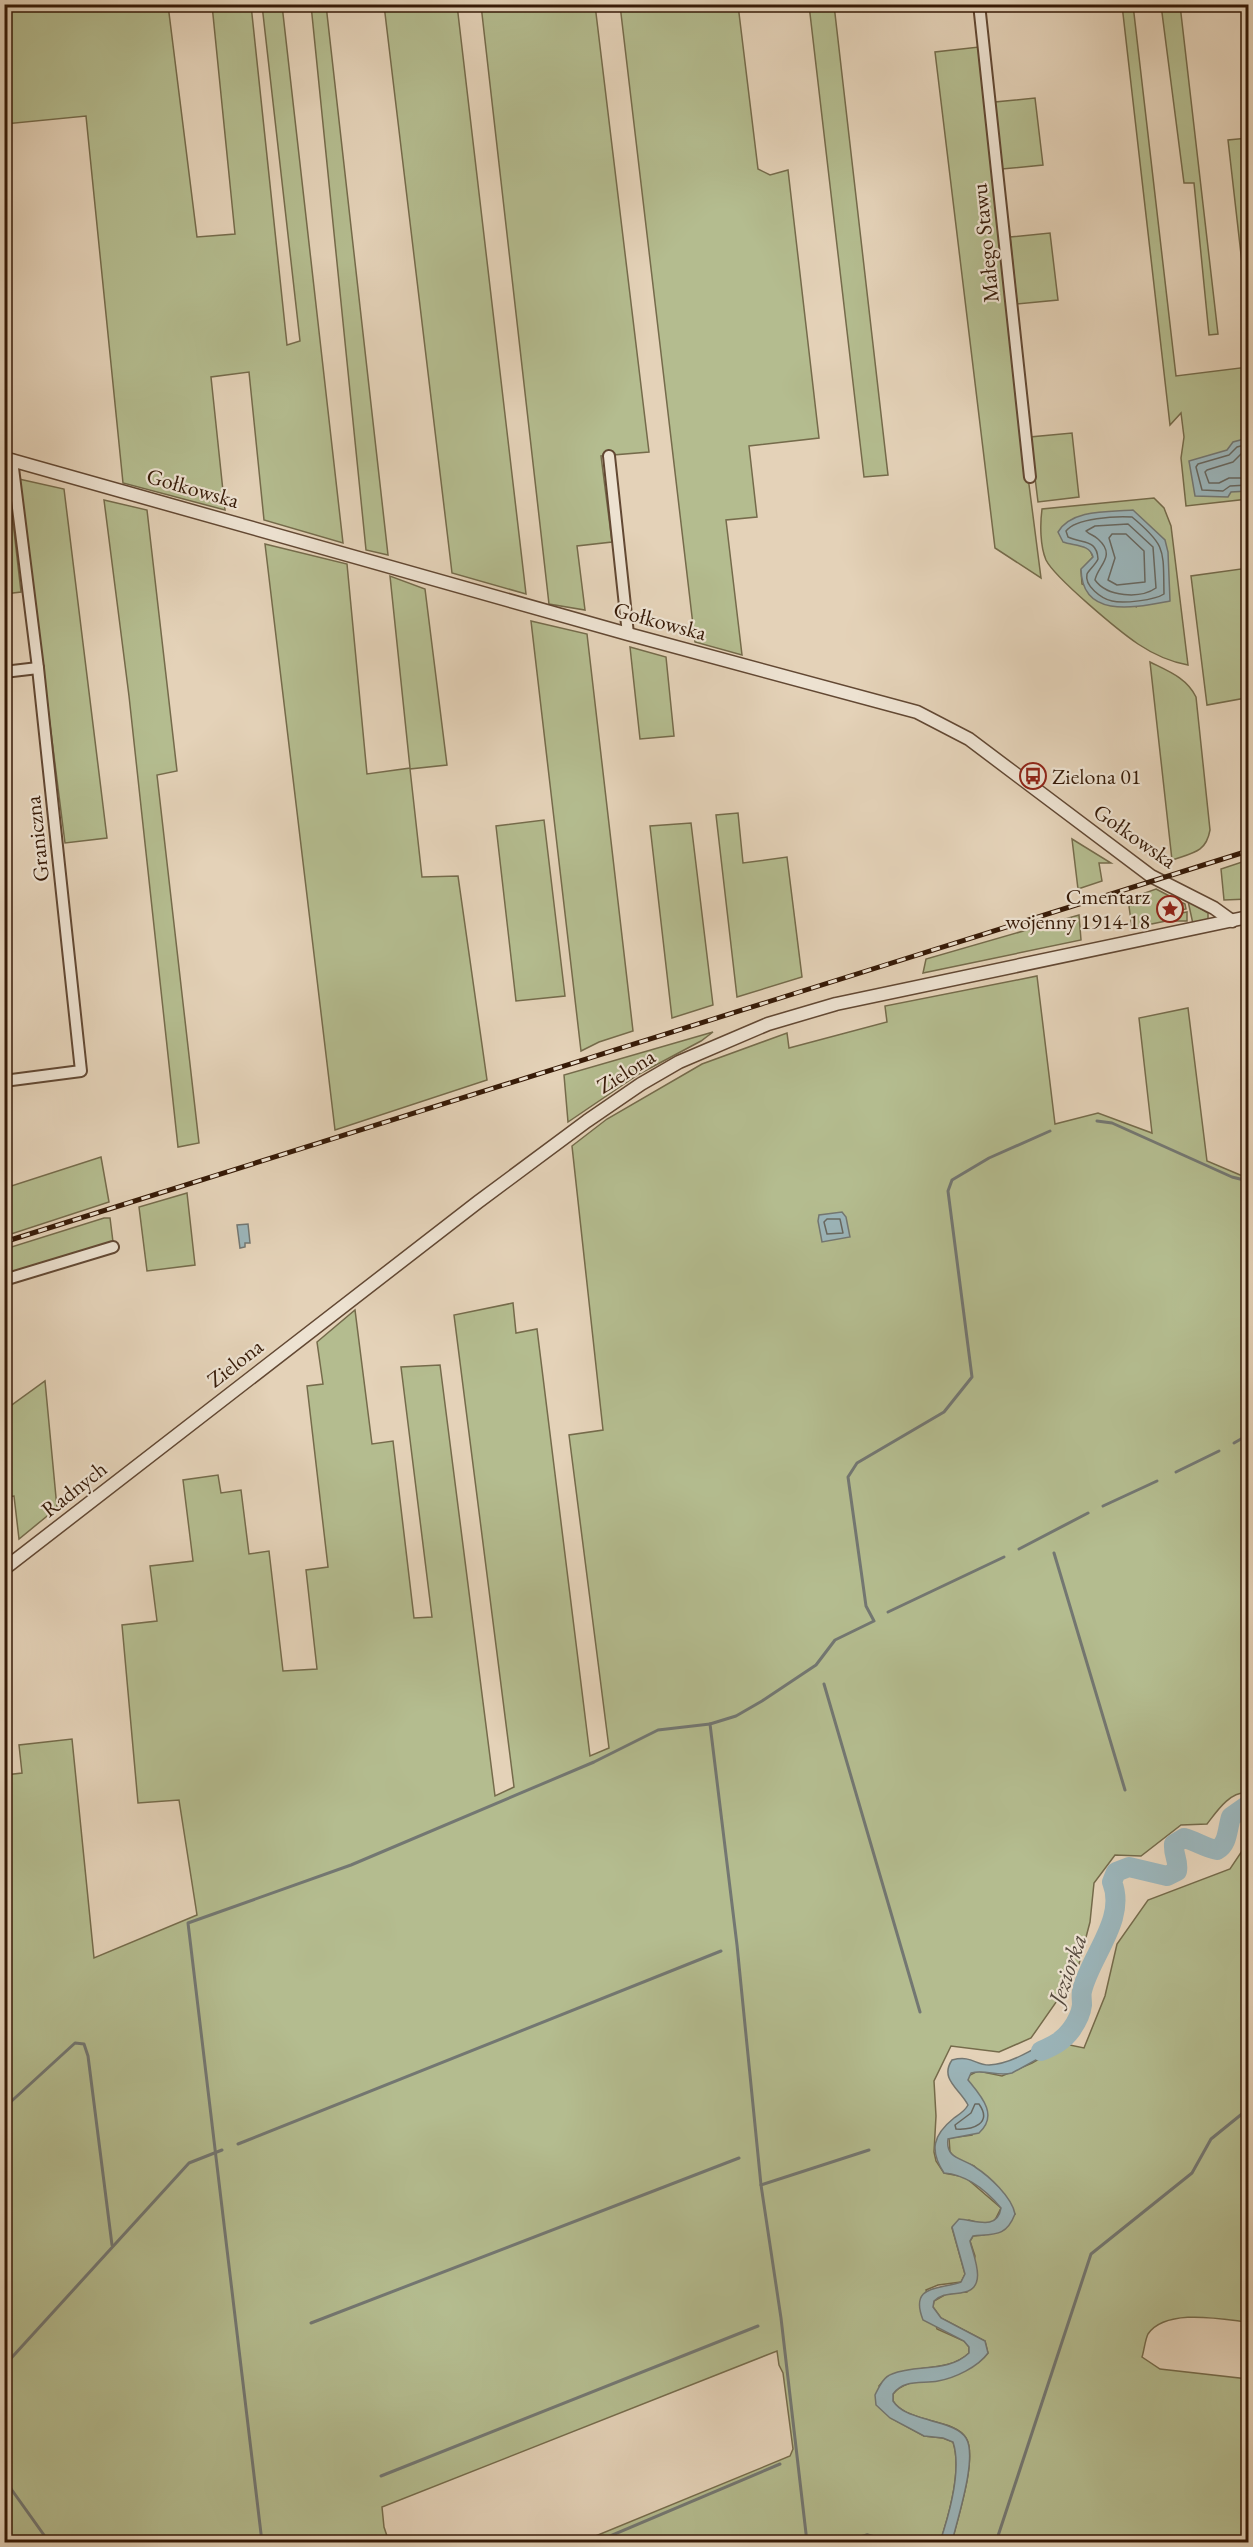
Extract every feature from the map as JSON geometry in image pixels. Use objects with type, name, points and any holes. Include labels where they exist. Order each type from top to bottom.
[{"type":"street","name":"Małego Stawu","points":[[979,4],[1030,477]]},
{"type":"street","points":[[609,456],[628,634]]},
{"type":"street","name":"Gołkowska","points":[[8,459],[628,634],[901,707],[935,720],[969,739],[1151,876],[1214,908],[1232,921]]},
{"type":"street","name":"Graniczna","points":[[4,1081],[81,1071],[38,668],[8,459]]},
{"type":"street","points":[[4,672],[38,668]]},
{"type":"street","points":[[1232,921],[1248,917]]},
{"type":"street","name":"Zielona","points":[[140,1464],[505,1181],[641,1084],[690,1056],[768,1024],[837,1004],[1232,921]]},
{"type":"street","points":[[4,1280],[112,1247]]},
{"type":"street","name":"Radnych","points":[[4,1569],[140,1464]]},
{"type":"green space","points":[[5,4],[168,5],[197,237],[235,234],[212,5],[251,5],[287,345],[300,341],[262,5],[282,5],[343,543],[264,520],[249,372],[211,377],[225,510],[123,483],[86,116],[5,124]]},
{"type":"green space","points":[[311,5],[326,5],[388,555],[366,550]]},
{"type":"green space","points":[[384,5],[457,5],[526,594],[452,573]]},
{"type":"green space","points":[[481,5],[595,5],[649,452],[601,456],[612,542],[577,546],[585,610],[549,604]]},
{"type":"green space","points":[[620,5],[738,5],[758,169],[770,175],[788,170],[819,438],[749,446],[757,517],[726,520],[742,655],[695,642]]},
{"type":"green space","points":[[809,5],[834,5],[888,475],[864,477]]},
{"type":"green space","points":[[1122,5],[1133,5],[1176,376],[1248,367],[1248,499],[1186,506],[1181,458],[1184,437],[1181,413],[1170,425]]},
{"type":"green space","points":[[1161,5],[1180,5],[1218,334],[1209,335],[1194,183],[1184,183]]},
{"type":"green space","points":[[979,47],[1041,578],[995,548],[935,52]]},
{"type":"green space","points":[[1035,98],[1043,165],[1002,169],[995,102]]},
{"type":"green space","points":[[1248,138],[1248,316],[1228,140]]},
{"type":"green space","points":[[1050,233],[1058,300],[1017,304],[1010,237]]},
{"type":"green space","points":[[1072,433],[1079,497],[1038,502],[1030,437]]},
{"type":"green space","points":[[5,469],[7,470],[21,592],[5,594]]},
{"type":"green space","points":[[19,479],[64,489],[107,838],[65,843]]},
{"type":"green space","points":[[1154,498],[1164,508],[1171,526],[1188,665],[1162,657],[1138,644],[1062,579],[1046,560],[1044,554],[1041,535],[1042,509]],"holes":[[[1089,548],[1137,607],[1082,584],[1081,570],[1093,557]]]},
{"type":"green space","points":[[104,500],[147,510],[177,771],[157,775],[199,1143],[178,1147],[129,696]]},
{"type":"green space","points":[[265,544],[347,564],[367,774],[410,768],[390,576],[425,589],[447,765],[410,769],[422,877],[458,876],[487,1080],[335,1130]]},
{"type":"green space","points":[[1248,568],[1248,716],[1246,698],[1207,705],[1191,576]]},
{"type":"green space","points":[[531,621],[587,634],[633,1031],[599,1042],[581,1051]]},
{"type":"green space","points":[[630,647],[666,657],[674,736],[640,739]]},
{"type":"green space","points":[[1150,662],[1182,680],[1196,697],[1210,830],[1201,848],[1172,860]]},
{"type":"green space","points":[[738,813],[743,863],[787,857],[802,977],[737,997],[716,815]]},
{"type":"green space","points":[[544,820],[565,996],[516,1001],[496,826]]},
{"type":"green space","points":[[691,823],[713,1005],[672,1018],[650,826]]},
{"type":"green space","points":[[1072,839],[1111,863],[1099,863],[1102,881],[1078,889]]},
{"type":"green space","points":[[1248,860],[1248,899],[1224,900],[1221,869]]},
{"type":"green space","points":[[1156,889],[1185,904],[1186,909],[1181,910],[1182,913],[1187,912],[1187,921],[1166,921],[1132,928],[1128,899]]},
{"type":"green space","points":[[1188,901],[1208,913],[1208,920],[1193,924]]},
{"type":"green space","points":[[1079,915],[1081,940],[923,973],[926,959]]},
{"type":"green space","points":[[1037,976],[1055,1124],[1098,1113],[1152,1133],[1139,1018],[1188,1008],[1207,1161],[1245,1177],[1243,1080],[1248,1079],[1248,1793],[1235,1795],[1207,1824],[1181,1825],[1141,1856],[1115,1855],[1094,1883],[1090,1922],[1079,1964],[1031,2038],[999,2052],[951,2046],[934,2081],[936,2161],[944,2173],[965,2177],[1001,2208],[994,2222],[983,2224],[969,2220],[952,2228],[965,2274],[961,2282],[938,2285],[926,2290],[937,2329],[964,2341],[969,2347],[969,2353],[947,2364],[898,2373],[879,2386],[891,2418],[924,2436],[943,2438],[953,2442],[955,2478],[940,2542],[896,2542],[882,2537],[858,2537],[853,2542],[581,2542],[790,2456],[793,2449],[783,2373],[777,2351],[382,2507],[384,2527],[389,2542],[5,2542],[5,1775],[22,1773],[19,1745],[72,1739],[94,1958],[197,1915],[179,1800],[138,1803],[122,1625],[157,1621],[150,1566],[193,1561],[183,1480],[218,1475],[221,1493],[241,1490],[249,1554],[269,1551],[283,1671],[317,1669],[306,1570],[328,1567],[307,1386],[323,1384],[317,1342],[355,1310],[372,1444],[393,1441],[414,1618],[432,1617],[401,1367],[440,1365],[495,1796],[514,1787],[454,1315],[513,1303],[516,1333],[537,1329],[590,1756],[609,1748],[569,1435],[603,1430],[572,1146],[607,1119],[702,1064],[787,1033],[789,1048],[887,1022],[885,1006]]},
{"type":"green space","points":[[713,1032],[701,1041],[639,1074],[568,1122],[564,1075]]},
{"type":"green space","points":[[101,1157],[109,1202],[5,1236],[5,1188]]},
{"type":"green space","points":[[187,1193],[195,1265],[147,1271],[139,1207]]},
{"type":"green space","points":[[110,1218],[113,1242],[5,1275],[5,1249]]},
{"type":"green space","points":[[45,1381],[57,1508],[19,1539],[14,1496],[5,1497],[5,1410]]},
{"type":"green space","points":[[1248,1842],[1248,2322],[1195,2317],[1167,2321],[1156,2326],[1148,2334],[1142,2357],[1160,2369],[1248,2379],[1248,2542],[952,2542],[970,2459],[966,2438],[953,2428],[903,2410],[893,2401],[893,2394],[912,2382],[967,2369],[988,2353],[985,2341],[941,2318],[933,2307],[934,2301],[948,2293],[967,2292],[975,2256],[970,2241],[973,2236],[984,2235],[1015,2214],[974,2166],[956,2159],[950,2152],[949,2138],[972,2135],[968,2076],[978,2071],[1002,2076],[1032,2063],[1065,2044],[1084,2048],[1105,1996],[1117,1944],[1148,1900],[1230,1869]]},
{"type":"water","points":[[1248,438],[1248,491],[1231,492],[1228,497],[1195,496],[1189,461],[1227,450],[1233,442]]},
{"type":"water","points":[[1133,510],[1165,540],[1168,552],[1170,601],[1128,607],[1101,603],[1091,596],[1084,585],[1081,569],[1093,557],[1091,553],[1085,548],[1063,542],[1058,532],[1072,519],[1082,515]]},
{"type":"water","points":[[842,1212],[846,1217],[850,1237],[822,1242],[819,1215]]},
{"type":"water","points":[[248,1224],[250,1243],[245,1243],[245,1247],[240,1248],[237,1225]]},
{"type":"water","points":[[1059,2033],[1065,2044],[1012,2073],[971,2073],[968,2080],[986,2106],[988,2119],[979,2133],[948,2139],[949,2151],[993,2181],[1005,2194],[1015,2214],[1004,2231],[973,2236],[970,2241],[977,2270],[976,2284],[972,2289],[945,2295],[934,2301],[933,2307],[941,2318],[985,2341],[988,2353],[978,2363],[959,2375],[938,2381],[908,2384],[897,2389],[893,2394],[893,2401],[904,2411],[954,2429],[963,2434],[969,2447],[968,2473],[952,2542],[940,2542],[955,2478],[953,2442],[943,2438],[924,2436],[890,2418],[876,2405],[875,2395],[889,2375],[942,2366],[961,2359],[969,2353],[969,2347],[964,2341],[923,2320],[920,2308],[923,2294],[936,2288],[961,2282],[965,2274],[952,2227],[959,2219],[990,2222],[999,2215],[1001,2208],[976,2184],[953,2174],[944,2173],[936,2157],[936,2143],[941,2131],[968,2105],[949,2078],[949,2067],[952,2060],[959,2059],[969,2059],[980,2064],[998,2064],[1026,2054]]},
{"type":"water","points":[[867,2534],[896,2542],[853,2542],[858,2537]]},
{"type":"waterway","points":[[1097,1121],[1112,1123],[1232,1177],[1248,1181]]},
{"type":"waterway","points":[[869,2150],[761,2185],[737,1945],[710,1724],[736,1716],[762,1701],[816,1665],[835,1640],[874,1621],[866,1606],[848,1477],[857,1463],[944,1412],[972,1377],[948,1191],[952,1180],[989,1158],[1050,1131]]},
{"type":"waterway","points":[[1234,1443],[1248,1435]]},
{"type":"waterway","points":[[1176,1472],[1219,1451]]},
{"type":"waterway","points":[[1103,1506],[1157,1481]]},
{"type":"waterway","points":[[1019,1549],[1088,1513]]},
{"type":"waterway","points":[[1054,1553],[1125,1790]]},
{"type":"waterway","points":[[888,1612],[1004,1557]]},
{"type":"waterway","points":[[824,1684],[920,2012]]},
{"type":"waterway","points":[[262,2542],[188,1923],[351,1865],[594,1762],[658,1730],[710,1724]]},
{"type":"waterway","name":"Jeziorka","points":[[1041,2051],[1065,2037],[1079,2015],[1086,1978],[1106,1937],[1115,1910],[1112,1882],[1116,1872],[1129,1867],[1167,1876],[1177,1871],[1174,1844],[1184,1838],[1217,1850],[1225,1840],[1231,1817],[1248,1805]]},
{"type":"waterway","points":[[238,2144],[721,1951]]},
{"type":"waterway","points":[[4,2108],[75,2043],[84,2044],[88,2056],[112,2245]]},
{"type":"waterway","points":[[996,2542],[1091,2254],[1192,2173],[1211,2139],[1248,2109]]},
{"type":"waterway","points":[[4,2366],[189,2163],[222,2150]]},
{"type":"waterway","points":[[311,2323],[739,2158]]},
{"type":"waterway","points":[[761,2185],[781,2318],[807,2542]]},
{"type":"waterway","points":[[381,2476],[758,2326]]},
{"type":"waterway","points":[[596,2542],[780,2464]]},
{"type":"waterway","points":[[4,2479],[49,2542]]},
{"type":"railway","points":[[4,1242],[1248,851]]},
{"type":"place","name":"Zielona 01","points":[[1033,776]]},
{"type":"place","name":"Cmentarz wojenny 1914-18","points":[[1170,909]]}]
